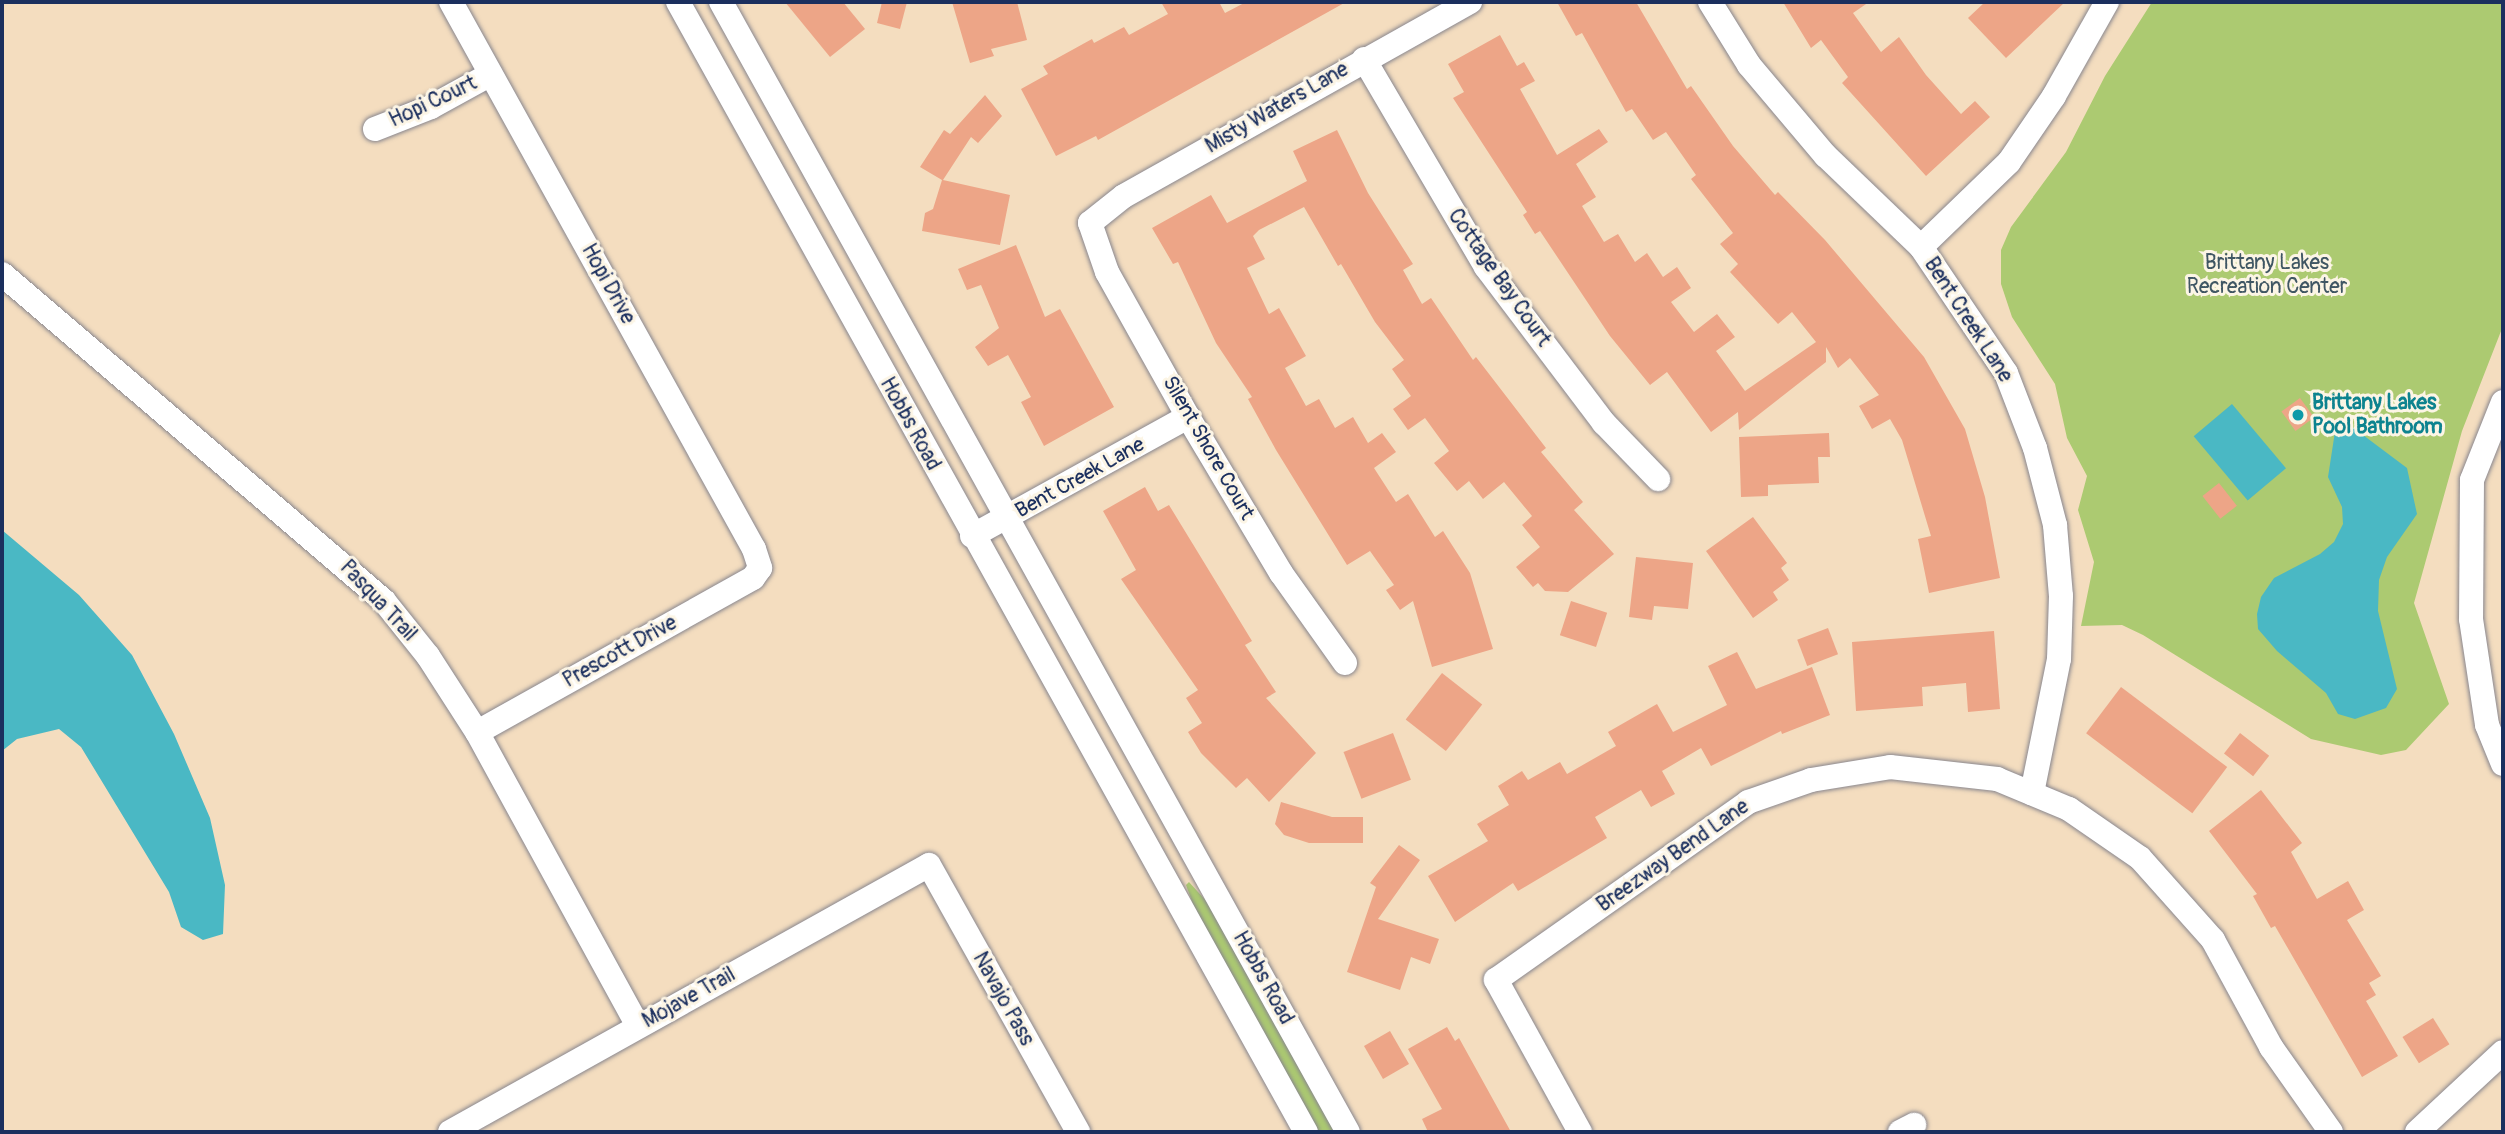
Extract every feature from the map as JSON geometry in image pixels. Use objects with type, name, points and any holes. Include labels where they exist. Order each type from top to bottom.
[{"type":"street","name":"Hopi Drive","points":[[451,2],[754,549],[760,568]]},
{"type":"street","name":"Hobbs Road","points":[[677,2],[972,537],[1306,1132]]},
{"type":"street","name":"Hobbs Road","points":[[721,2],[1348,1132]]},
{"type":"street","name":"Misty Waters Lane","points":[[1090,223],[1124,196],[1364,59],[1470,2]]},
{"type":"street","name":"Bent Creek Lane","points":[[1710,2],[1749,65],[1817,146],[1921,247],[2006,373],[2035,448],[2054,525],[2061,596],[2059,659],[2032,793]]},
{"type":"street","points":[[1921,247],[2009,162],[2054,96],[2107,2]]},
{"type":"street","name":"Cottage Bay Court","points":[[1364,59],[1486,267],[1604,423],[1658,479]]},
{"type":"street","name":"Hopi Court","points":[[375,129],[431,107],[491,74]]},
{"type":"street","name":"Silent Shore Court","points":[[1090,223],[1107,272],[1188,417],[1281,573],[1345,663]]},
{"type":"street","name":"Pasqua Trail","points":[[2,274],[384,601],[428,656],[477,732],[638,1026]]},
{"type":"street","points":[[2503,402],[2472,480],[2471,619],[2487,725],[2503,764]]},
{"type":"street","name":"Bent Creek Lane","points":[[972,537],[1188,417]]},
{"type":"street","name":"Prescott Drive","points":[[477,732],[753,578],[760,568]]},
{"type":"street","name":"Breezway Bend Lane","points":[[1580,1132],[1496,981],[1748,802],[1811,779],[1890,766],[1997,779],[2069,809],[2140,858],[2213,940],[2271,1047],[2331,1132]]},
{"type":"street","points":[[1145,844],[1179,824]]},
{"type":"street","name":"Mojave Trail","points":[[450,1132],[929,865]]},
{"type":"street","name":"Navajo Pass","points":[[929,865],[1077,1132]]},
{"type":"street","points":[[2417,1132],[2503,1052]]},
{"type":"green space","name":"Brittany Lakes Recreation Center","points":[[2152,2],[2503,2],[2503,326],[2462,431],[2414,603],[2449,704],[2406,750],[2381,755],[2311,739],[2143,635],[2122,625],[2081,626],[2094,562],[2078,510],[2087,476],[2067,438],[2055,384],[2012,317],[2001,284],[2001,250],[2011,227],[2066,152],[2105,76]]},
{"type":"green space","points":[[1189,882],[1208,903],[1335,1132],[1319,1132],[1194,907],[1186,885]]},
{"type":"water","points":[[2232,404],[2286,468],[2248,500],[2194,436]]},
{"type":"water","points":[[2343,420],[2407,468],[2417,514],[2387,557],[2379,580],[2378,611],[2397,689],[2386,708],[2355,719],[2338,714],[2326,693],[2277,651],[2258,629],[2257,614],[2261,597],[2274,578],[2320,554],[2334,542],[2343,524],[2342,507],[2328,477],[2336,425]]},
{"type":"water","points":[[2,530],[79,595],[132,655],[174,734],[210,818],[225,885],[223,934],[203,940],[181,927],[169,892],[81,747],[59,729],[17,739],[2,751]]},
{"type":"building","points":[[785,2],[843,2],[865,29],[830,57]]},
{"type":"building","points":[[882,2],[907,2],[900,29],[877,23]]},
{"type":"building","points":[[952,2],[1017,2],[1027,40],[991,49],[994,56],[970,63]]},
{"type":"building","points":[[1161,2],[1219,2],[1225,13],[1246,2],[1346,2],[1098,140],[1096,136],[1056,156],[1021,89],[1048,74],[1043,66],[1092,39],[1094,43],[1124,27],[1129,35],[1168,14]]},
{"type":"building","points":[[1557,2],[1636,2],[1687,89],[1691,86],[1733,146],[1775,195],[1778,192],[1825,240],[1924,357],[1965,429],[1985,497],[2000,578],[1929,593],[1918,539],[1931,536],[1902,440],[1890,419],[1872,429],[1859,406],[1879,395],[1850,358],[1838,368],[1826,347],[1826,362],[1739,430],[1738,412],[1711,432],[1667,372],[1650,385],[1610,336],[1540,231],[1535,234],[1523,215],[1527,212],[1453,98],[1464,92],[1448,64],[1500,35],[1517,66],[1524,62],[1535,81],[1520,89],[1557,155],[1599,129],[1608,142],[1576,164],[1596,197],[1582,206],[1604,242],[1618,234],[1635,262],[1647,253],[1663,277],[1677,267],[1691,288],[1671,302],[1694,332],[1717,314],[1735,337],[1716,351],[1745,391],[1816,342],[1792,312],[1778,324],[1730,272],[1738,264],[1720,244],[1733,233],[1691,179],[1696,175],[1666,132],[1653,140],[1632,109],[1626,112],[1582,33],[1576,36]]},
{"type":"building","points":[[1783,2],[1869,2],[1853,13],[1881,52],[1899,37],[1926,75],[1961,114],[1975,101],[1990,117],[1926,176],[1842,83],[1848,77],[1821,40],[1811,48]]},
{"type":"building","points":[[1985,2],[2065,2],[2006,58],[1968,18]]},
{"type":"building","points":[[985,95],[1002,116],[978,143],[971,137],[943,180],[1010,195],[1000,245],[922,231],[925,213],[933,209],[942,180],[920,167],[944,130],[950,134]]},
{"type":"building","points":[[1337,130],[1368,193],[1413,264],[1403,270],[1422,304],[1431,298],[1473,360],[1476,357],[1546,448],[1541,452],[1583,502],[1574,510],[1614,554],[1568,592],[1545,591],[1538,583],[1533,587],[1516,567],[1540,547],[1522,525],[1532,516],[1504,482],[1483,499],[1469,481],[1457,491],[1434,463],[1449,451],[1425,418],[1408,430],[1393,409],[1411,396],[1392,369],[1404,360],[1375,322],[1341,264],[1338,266],[1304,207],[1259,230],[1253,236],[1265,259],[1247,268],[1269,314],[1279,308],[1306,356],[1285,368],[1306,406],[1319,399],[1335,428],[1353,417],[1368,443],[1382,433],[1396,452],[1374,468],[1396,502],[1408,494],[1435,537],[1443,531],[1470,573],[1493,649],[1432,667],[1413,601],[1400,610],[1386,590],[1394,585],[1370,551],[1347,565],[1276,450],[1248,399],[1252,397],[1216,343],[1178,262],[1173,264],[1152,228],[1211,195],[1227,223],[1307,181],[1293,151]]},
{"type":"building","points":[[1016,245],[1045,317],[1060,309],[1114,407],[1044,446],[1021,402],[1031,397],[1008,355],[988,366],[975,347],[999,328],[981,285],[967,290],[958,269]]},
{"type":"building","name":"Brittany Lakes Pool Bathroom","points":[[2300,398],[2314,417],[2295,431],[2281,412]]},
{"type":"building","points":[[1829,433],[1830,457],[1818,457],[1819,483],[1768,485],[1768,496],[1741,497],[1739,437]]},
{"type":"building","points":[[2219,483],[2237,506],[2220,519],[2202,496]]},
{"type":"building","points":[[1145,487],[1158,511],[1169,505],[1252,641],[1245,645],[1276,692],[1266,698],[1316,753],[1269,802],[1247,778],[1236,788],[1201,753],[1188,732],[1202,723],[1186,698],[1198,690],[1121,579],[1136,570],[1103,511]]},
{"type":"building","points":[[1753,517],[1787,563],[1781,568],[1789,580],[1773,592],[1778,600],[1753,618],[1706,551]]},
{"type":"building","points":[[1636,557],[1693,563],[1688,609],[1654,606],[1652,620],[1629,617]]},
{"type":"building","points":[[1571,601],[1607,613],[1596,647],[1560,635]]},
{"type":"building","points":[[1828,628],[1838,654],[1807,666],[1797,640]]},
{"type":"building","points":[[1994,631],[2000,709],[1968,712],[1966,683],[1922,687],[1923,706],[1856,711],[1852,642]]},
{"type":"building","points":[[1737,652],[1756,689],[1812,667],[1830,715],[1782,734],[1781,731],[1711,766],[1701,748],[1662,771],[1675,794],[1651,807],[1641,790],[1595,817],[1607,838],[1518,891],[1513,883],[1455,922],[1428,876],[1488,841],[1477,824],[1509,805],[1498,786],[1522,771],[1528,780],[1560,762],[1567,774],[1616,746],[1608,732],[1657,704],[1673,732],[1727,705],[1708,666]]},
{"type":"building","points":[[1442,673],[1482,704],[1446,751],[1406,719]]},
{"type":"building","points":[[2121,687],[2227,767],[2192,813],[2086,733]]},
{"type":"building","points":[[1393,733],[1411,780],[1361,799],[1344,752]]},
{"type":"building","points":[[2240,733],[2269,756],[2253,776],[2224,753]]},
{"type":"building","points":[[2261,790],[2302,843],[2291,852],[2317,899],[2348,881],[2364,910],[2347,920],[2381,976],[2369,983],[2376,995],[2366,1001],[2398,1056],[2362,1077],[2275,926],[2271,928],[2253,896],[2257,894],[2209,831]]},
{"type":"building","points":[[1281,802],[1332,817],[1363,817],[1363,843],[1309,843],[1284,835],[1275,824]]},
{"type":"building","points":[[1399,845],[1420,860],[1378,919],[1439,939],[1430,964],[1411,957],[1400,990],[1347,972],[1376,887],[1370,883]]},
{"type":"building","points":[[2433,1018],[2449,1044],[2419,1063],[2402,1037]]},
{"type":"building","points":[[1447,1027],[1455,1041],[1459,1038],[1511,1132],[1428,1132],[1422,1119],[1442,1109],[1408,1049]]},
{"type":"building","points":[[1390,1031],[1409,1064],[1383,1079],[1364,1046]]},
{"type":"place","name":"Brittany Lakes Pool Bathroom","points":[[2298,415]]}]
